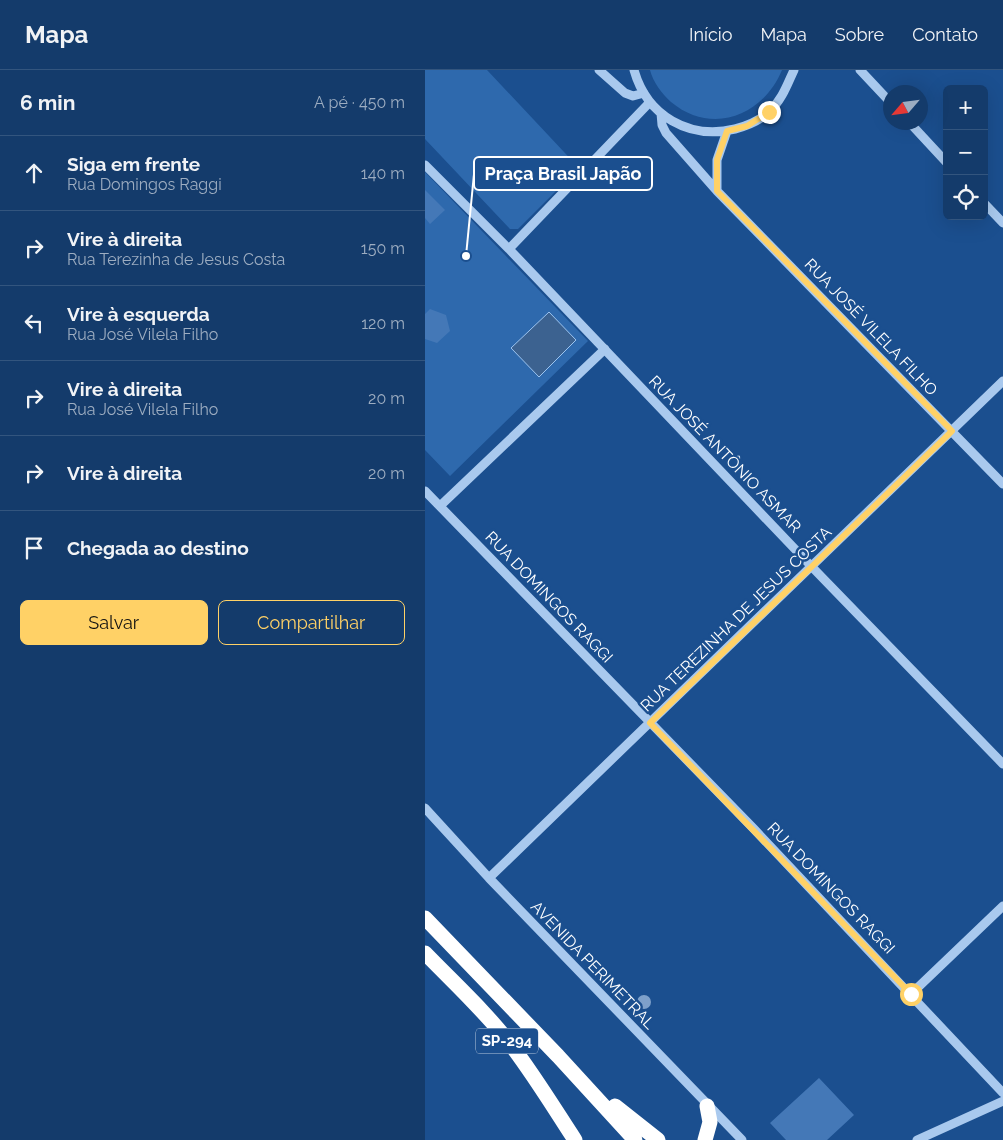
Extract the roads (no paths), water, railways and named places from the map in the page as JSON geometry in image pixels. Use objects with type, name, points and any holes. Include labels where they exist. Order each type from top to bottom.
[{"type":"highway","name":"SP-294","points":[[425,918],[558,1056],[635,1140]]},
{"type":"highway","name":"SP-294","points":[[425,953],[480,1009],[510,1044],[537,1081],[575,1140]]},
{"type":"highway","points":[[558,1056],[631,1120],[658,1140]]},
{"type":"highway","points":[[705,1140],[710,1122],[707,1106]]},
{"type":"street","points":[[599,70],[625,93],[633,96],[644,93]]},
{"type":"street","points":[[635,70],[644,93],[661,114],[675,123],[690,129],[707,132],[727,131],[747,126],[769,112],[785,93],[794,70]]},
{"type":"street","points":[[860,70],[883,94]]},
{"type":"street","points":[[509,249],[650,102]]},
{"type":"street","name":"RUA JOSÉ VILELA FILHO","points":[[661,114],[662,125],[666,133],[717,191],[1003,484]]},
{"type":"street","points":[[916,130],[943,159]]},
{"type":"street","points":[[717,191],[717,160],[727,131]]},
{"type":"street","name":"RUA JOSÉ ANTÔNIO ASMAR","points":[[425,165],[509,249],[1003,764]]},
{"type":"street","points":[[988,207],[1003,223]]},
{"type":"street","points":[[439,506],[605,349]]},
{"type":"street","name":"RUA TEREZINHA DE JESUS COSTA","points":[[489,878],[1003,381]]},
{"type":"street","name":"RUA DOMINGOS RAGGI","points":[[425,491],[911,994],[1003,1093]]},
{"type":"street","name":"AVENIDA PERIMETRAL","points":[[425,808],[489,878],[707,1106],[742,1140]]},
{"type":"street","points":[[911,994],[1003,906]]},
{"type":"street","points":[[917,1140],[1003,1102]]},
{"type":"place","name":"Praça Brasil Japão","points":[[466,256]]}]
